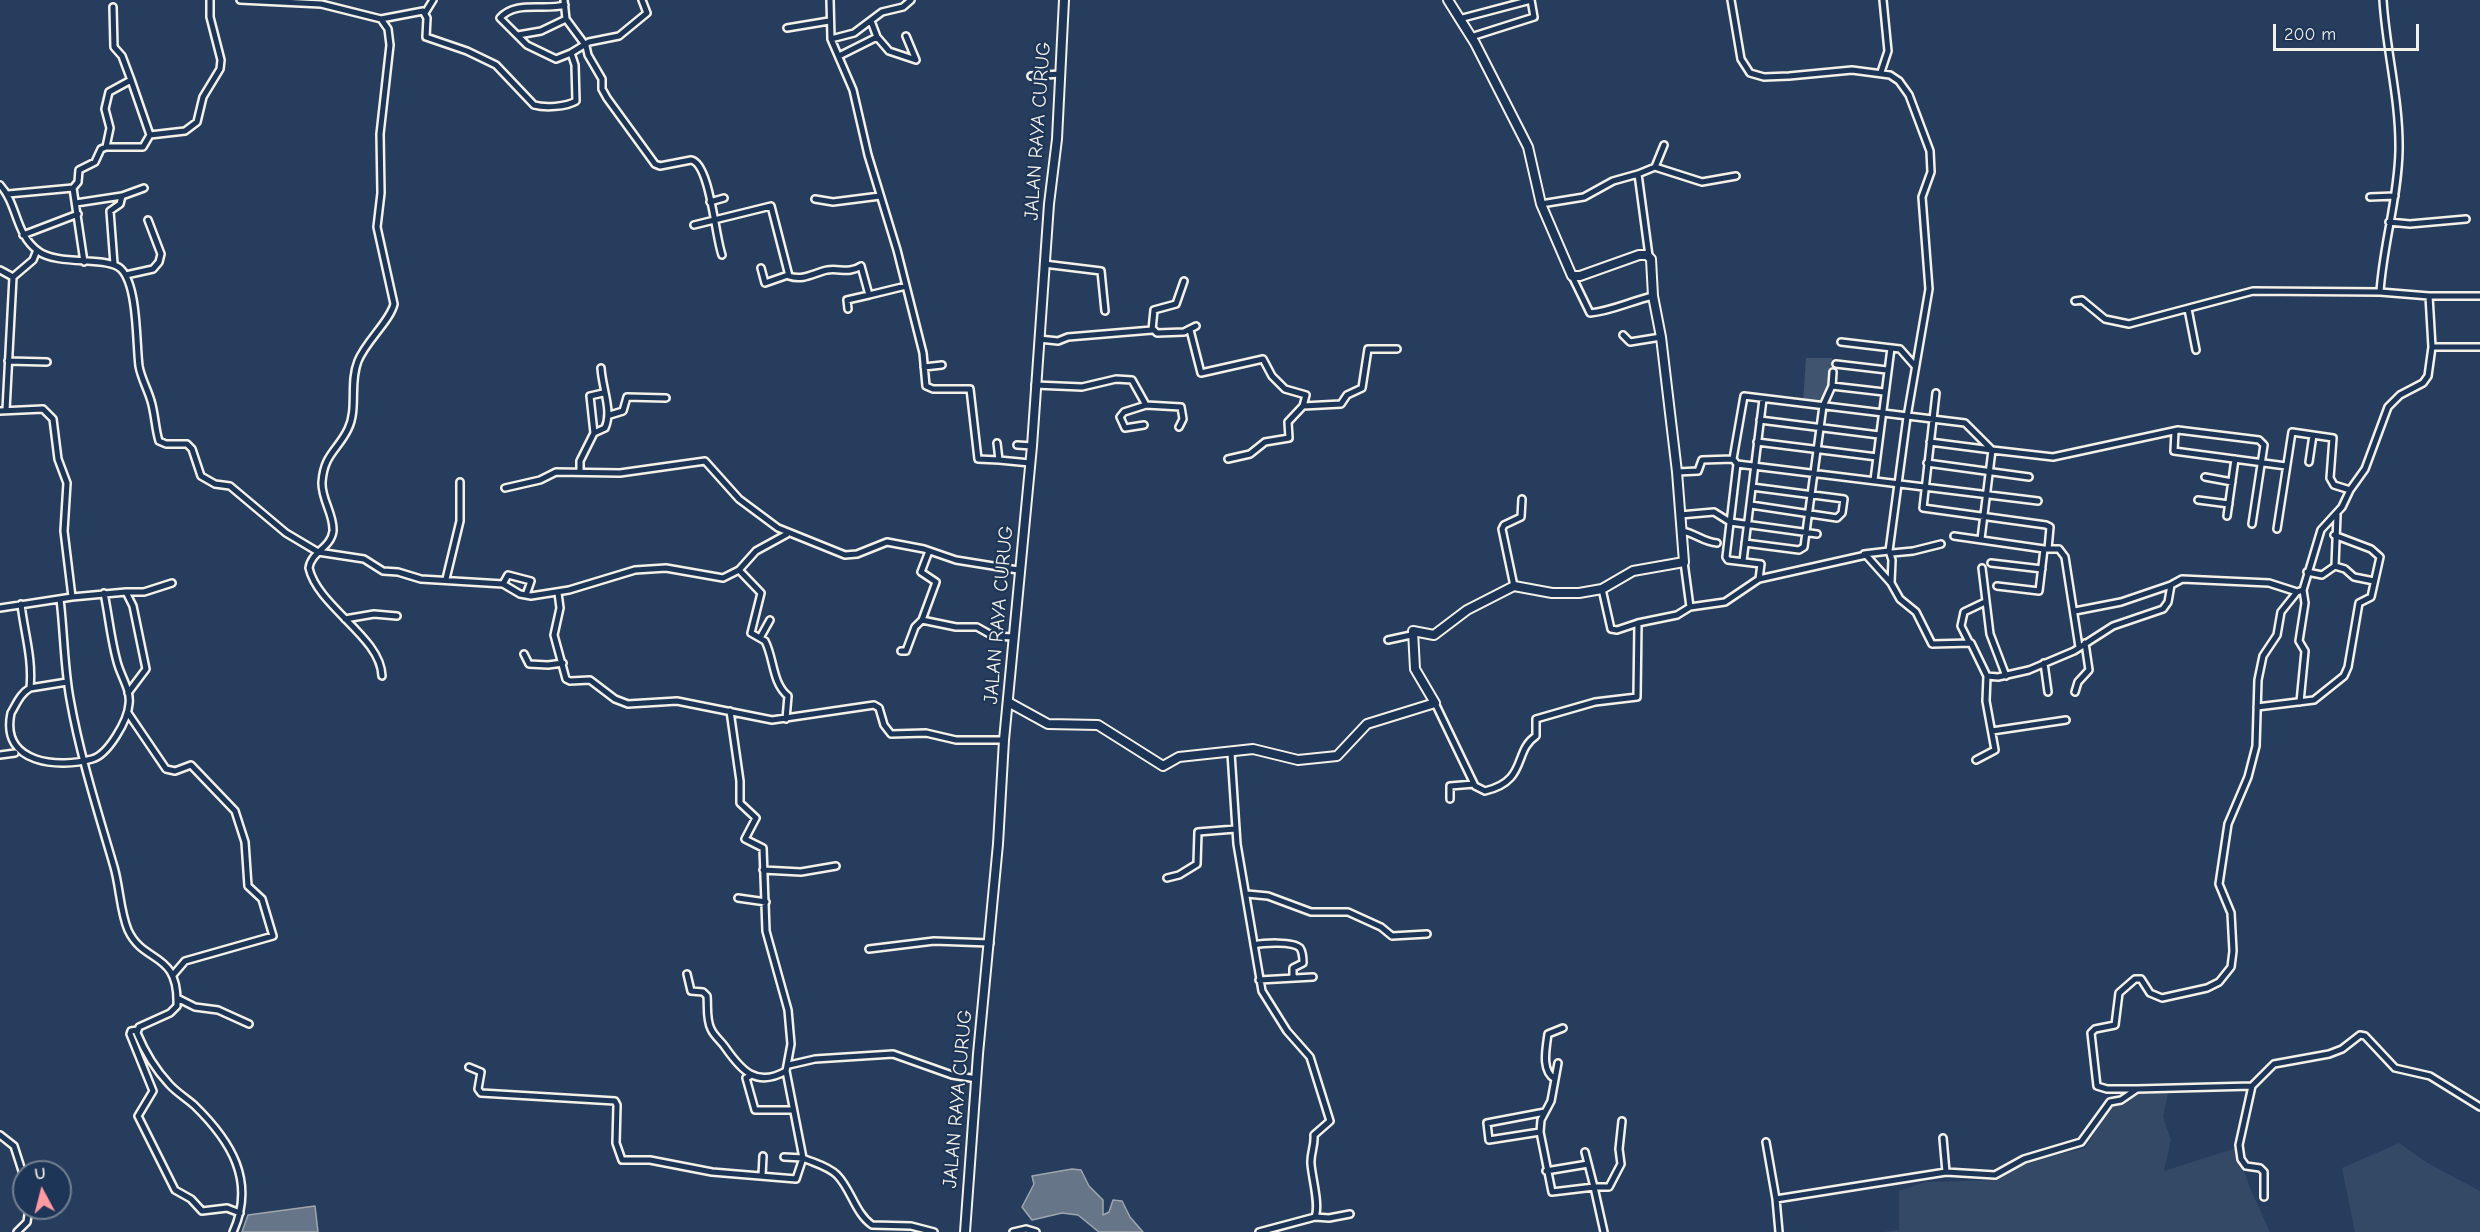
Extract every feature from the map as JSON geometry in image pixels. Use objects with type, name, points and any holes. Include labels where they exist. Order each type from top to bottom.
[{"type":"street","points":[[150,135],[185,131],[197,122],[203,97],[220,69],[221,60],[210,17],[210,0]]},
{"type":"street","points":[[240,0],[321,4],[381,20],[411,12],[425,13]]},
{"type":"street","points":[[433,0],[425,13],[426,37],[467,51],[496,65],[537,106],[570,104],[576,101],[575,65],[571,53]]},
{"type":"street","points":[[642,0],[647,13],[623,34],[585,44],[571,53],[554,58],[534,49],[500,19],[507,10],[530,3],[556,7],[565,2],[566,19],[585,44],[588,55],[602,79],[602,89],[608,101],[656,164],[660,166],[685,160],[696,160],[705,175],[722,255]]},
{"type":"street","points":[[830,0],[831,39],[853,90],[906,286],[929,388],[970,389],[978,460],[1030,463]]},
{"type":"street","points":[[831,39],[854,33],[882,12],[903,7],[911,0]]},
{"type":"street","name":"JALAN RAYA CURUG","points":[[965,1232],[990,943],[1018,570],[1032,446],[1044,264],[1057,139],[1064,0]]},
{"type":"street","points":[[1452,0],[1459,19],[1471,37],[1528,147],[1541,204],[1572,276],[1592,313],[1611,311],[1653,296]]},
{"type":"street","points":[[1459,19],[1531,0],[1534,17],[1471,37]]},
{"type":"street","points":[[1731,0],[1741,58],[1750,73],[1764,76],[1839,70],[1881,72],[1895,77],[1906,89],[1931,156],[1931,172],[1922,197],[1929,289],[1907,417],[1891,552],[1891,583]]},
{"type":"street","points":[[1881,72],[1888,51],[1883,0]]},
{"type":"street","points":[[2380,292],[2395,196],[2399,136],[2383,0]]},
{"type":"street","points":[[8,194],[73,188],[78,182],[79,170],[95,162],[101,149],[143,147],[150,135],[122,56],[114,47],[113,8]]},
{"type":"street","points":[[518,35],[541,31],[566,19]]},
{"type":"street","points":[[381,20],[388,29],[390,45],[380,134],[381,192],[377,227],[394,304],[390,315],[373,334],[358,360],[353,375],[351,421],[328,457],[322,486],[333,529],[326,545],[310,561],[310,572],[376,657],[382,676]]},
{"type":"street","points":[[787,28],[829,21]]},
{"type":"street","points":[[871,21],[877,37],[889,51],[916,60],[906,36]]},
{"type":"street","points":[[839,56],[877,37]]},
{"type":"street","points":[[1031,76],[1060,74]]},
{"type":"street","points":[[106,147],[110,128],[105,109],[109,92],[131,80]]},
{"type":"street","points":[[1655,167],[1664,145]]},
{"type":"street","points":[[1541,204],[1584,198],[1613,181],[1655,167],[1702,182],[1736,176]]},
{"type":"street","points":[[1638,174],[1653,296],[1661,337],[1690,606]]},
{"type":"street","points":[[0,185],[8,194],[23,235],[37,250],[48,255],[84,262],[114,264],[126,275],[137,323],[139,368],[157,425],[159,441],[166,444],[187,444],[192,449],[201,476],[215,484],[230,486],[286,533],[318,552],[364,559],[383,571],[398,572],[417,578],[502,584],[526,595],[558,593],[635,570],[666,568],[723,578],[740,570],[756,551],[787,534]]},
{"type":"street","points":[[73,188],[84,262]]},
{"type":"street","points":[[76,203],[122,196],[144,188]]},
{"type":"street","points":[[114,264],[110,215],[111,209],[120,204],[122,196]]},
{"type":"street","points":[[815,199],[833,202],[880,196]]},
{"type":"street","points":[[2370,197],[2395,196]]},
{"type":"street","points":[[710,202],[724,198]]},
{"type":"street","points":[[694,225],[713,219],[752,213],[771,206],[788,275]]},
{"type":"street","points":[[23,235],[78,214]]},
{"type":"street","points":[[2390,222],[2410,224],[2466,219]]},
{"type":"street","points":[[126,275],[153,269],[160,260],[161,252],[148,220]]},
{"type":"street","points":[[37,250],[33,260],[13,277],[3,410],[43,409],[54,419],[56,452],[68,491],[64,531],[72,597]]},
{"type":"street","points":[[1572,276],[1580,276],[1632,257],[1649,256]]},
{"type":"street","points":[[1044,264],[1101,271],[1105,311]]},
{"type":"street","points":[[761,268],[765,283],[788,275],[803,278],[830,270],[850,271],[861,266],[869,295]]},
{"type":"street","points":[[0,270],[13,277]]},
{"type":"street","points":[[1153,329],[1154,310],[1176,304],[1184,281]]},
{"type":"street","points":[[848,309],[847,300],[906,286]]},
{"type":"street","points":[[2075,301],[2082,300],[2098,315],[2125,324],[2253,291],[2480,296]]},
{"type":"street","points":[[2300,702],[2305,651],[2299,640],[2305,603],[2303,590],[2307,572],[2321,530],[2337,513],[2365,469],[2388,407],[2400,395],[2427,378],[2432,347],[2429,296]]},
{"type":"street","points":[[2188,309],[2196,350]]},
{"type":"street","points":[[1039,339],[1057,341],[1068,337],[1153,329],[1157,333],[1190,330],[1196,326]]},
{"type":"street","points":[[1190,330],[1201,373],[1263,359],[1272,376],[1285,389],[1306,394],[1304,406],[1288,422],[1289,438],[1265,442],[1250,454],[1228,459]]},
{"type":"street","points":[[1623,335],[1630,342],[1661,337]]},
{"type":"street","points":[[1841,342],[1902,350],[1915,366]]},
{"type":"street","points":[[2432,347],[2480,347]]},
{"type":"street","points":[[1874,480],[1891,348]]},
{"type":"street","points":[[1304,406],[1341,404],[1347,394],[1362,388],[1368,350],[1397,349]]},
{"type":"street","points":[[8,361],[47,362]]},
{"type":"street","points":[[1836,364],[1887,370]]},
{"type":"street","points":[[924,367],[942,365]]},
{"type":"street","points":[[580,471],[579,461],[594,434],[605,428],[610,415],[603,393],[601,368]]},
{"type":"street","points":[[1745,543],[1799,550],[1805,545],[1823,406],[1832,386],[1833,372]]},
{"type":"street","points":[[1035,385],[1082,387],[1116,379],[1129,380],[1135,383],[1141,400],[1146,405]]},
{"type":"street","points":[[1832,386],[1884,392]]},
{"type":"street","points":[[594,434],[590,397],[603,393]]},
{"type":"street","points":[[1936,393],[1924,486],[1922,506],[1924,509],[2048,525],[2039,591],[1997,586]]},
{"type":"street","points":[[1759,579],[1762,564],[1726,558],[1741,399],[1745,396],[1965,423],[1992,450],[1982,539]]},
{"type":"street","points":[[610,415],[623,411],[627,397],[666,398]]},
{"type":"street","points":[[1743,561],[1762,399]]},
{"type":"street","points":[[1144,425],[1125,428],[1120,417],[1124,412],[1146,405],[1180,406],[1183,418],[1179,427]]},
{"type":"street","points":[[1760,420],[1879,435]]},
{"type":"street","points":[[1930,441],[2058,457],[2175,431],[2259,440],[2264,445],[2252,524]]},
{"type":"street","points":[[2175,431],[2174,451],[2286,466]]},
{"type":"street","points":[[2277,530],[2292,432],[2334,440],[2330,478],[2334,484],[2350,490]]},
{"type":"street","points":[[2309,462],[2313,435]]},
{"type":"street","points":[[1757,442],[1877,457]]},
{"type":"street","points":[[997,443],[999,460]]},
{"type":"street","points":[[1017,445],[1032,446]]},
{"type":"street","points":[[2227,516],[2235,459]]},
{"type":"street","points":[[1677,472],[1698,471],[1702,460],[1735,462],[1813,474],[2038,501]]},
{"type":"street","points":[[505,488],[540,480],[556,472],[620,472],[705,461],[739,499],[787,534],[844,555],[857,554],[887,543],[929,551],[956,560],[1018,570]]},
{"type":"street","points":[[1927,463],[2029,477]]},
{"type":"street","points":[[2205,477],[2232,482]]},
{"type":"street","points":[[446,579],[460,521],[460,482]]},
{"type":"street","points":[[1750,505],[1840,517],[1844,499],[1752,487]]},
{"type":"street","points":[[1514,586],[1502,529],[1504,525],[1521,517],[1522,500]]},
{"type":"street","points":[[2198,500],[2229,504]]},
{"type":"street","points":[[1680,515],[1714,512],[1730,522],[1817,534]]},
{"type":"street","points":[[2335,566],[2334,535],[2337,513]]},
{"type":"street","points":[[1682,531],[1692,533],[1703,541],[1717,543]]},
{"type":"street","points":[[2258,707],[2318,699],[2346,674],[2360,603],[2370,598],[2379,565],[2377,552],[2334,535]]},
{"type":"street","points":[[1954,536],[2046,549],[2056,548],[2064,554],[2075,611],[2079,648]]},
{"type":"street","points":[[1602,589],[1611,629],[1617,630],[1677,615],[1690,606],[1725,602],[1759,579],[1864,554],[1912,551],[1941,544]]},
{"type":"street","points":[[901,651],[906,651],[915,627],[922,620],[936,582],[921,572],[929,551]]},
{"type":"street","points":[[1864,554],[1891,583],[1900,599],[1916,612],[1932,644],[1969,642]]},
{"type":"street","points":[[1388,640],[1412,634],[1414,630],[1428,636],[1437,634],[1467,610],[1514,586],[1562,594],[1602,589],[1633,572],[1684,562]]},
{"type":"street","points":[[1991,563],[2042,569]]},
{"type":"street","points":[[2307,572],[2322,575],[2335,566]]},
{"type":"street","points":[[2335,566],[2345,569],[2354,577],[2374,581]]},
{"type":"street","points":[[1982,568],[1990,634],[2006,676]]},
{"type":"street","points":[[740,570],[761,593],[751,633],[765,641],[782,691],[788,696],[786,719]]},
{"type":"street","points":[[502,584],[508,575],[531,581],[526,595]]},
{"type":"street","points":[[2075,611],[2121,602],[2182,579],[2269,583],[2297,592]]},
{"type":"street","points":[[0,608],[104,593],[144,591],[172,583]]},
{"type":"street","points":[[1987,676],[2006,676],[2044,663],[2079,648],[2113,626],[2163,609],[2168,602],[2171,585]]},
{"type":"street","points":[[2252,1086],[2107,1089],[2097,1086],[2092,1031],[2115,1025],[2119,993],[2135,979],[2141,979],[2150,993],[2162,998],[2208,988],[2219,982],[2231,967],[2231,912],[2222,897],[2220,874],[2228,824],[2252,766],[2256,746],[2263,656],[2277,635],[2281,612],[2297,592],[2303,590]]},
{"type":"street","points":[[126,592],[133,606],[146,669],[128,693]]},
{"type":"street","points":[[0,755],[15,753],[39,761],[84,759],[96,758],[107,747],[128,713],[128,693],[118,664],[104,593]]},
{"type":"street","points":[[558,593],[560,608],[554,635],[568,681],[590,680],[623,702],[640,705],[677,701],[761,718],[786,719],[874,705],[879,708],[884,725],[891,734],[926,733],[956,740],[1004,740]]},
{"type":"street","points":[[60,599],[67,682],[84,759],[121,892],[128,929],[138,944],[164,962],[173,975],[177,998],[174,1009],[137,1030],[131,1031],[130,1034],[153,1091],[138,1112],[138,1117],[174,1188],[193,1201],[202,1211],[227,1208],[240,1213]]},
{"type":"street","points":[[1976,760],[1995,750],[1986,701],[1987,676],[1975,646],[1969,642],[1961,626],[1964,612],[1985,602]]},
{"type":"street","points":[[21,604],[30,655],[30,688]]},
{"type":"street","points":[[345,620],[374,614],[397,616]]},
{"type":"street","points":[[760,638],[770,620]]},
{"type":"street","points":[[922,620],[956,627],[977,627],[993,636],[1014,637]]},
{"type":"street","points":[[1412,634],[1415,669],[1435,703],[1474,783],[1485,791],[1511,779],[1524,755],[1527,742],[1536,736],[1535,721],[1539,718],[1601,700],[1637,698],[1640,679],[1638,623]]},
{"type":"street","points":[[2075,692],[2078,682],[2089,670],[2085,643]]},
{"type":"street","points":[[524,654],[526,662],[531,664],[563,663]]},
{"type":"street","points":[[2044,663],[2048,692]]},
{"type":"street","points":[[15,753],[6,739],[7,722],[19,697],[30,688],[67,682]]},
{"type":"street","points":[[1008,702],[1048,724],[1098,725],[1163,766],[1179,757],[1257,750],[1298,759],[1337,756],[1367,724],[1435,703]]},
{"type":"street","points":[[469,1067],[481,1072],[478,1089],[482,1093],[517,1098],[604,1099],[616,1102],[616,1143],[622,1160],[650,1160],[712,1172],[796,1179],[803,1158],[787,1068],[791,1044],[789,1018],[766,931],[762,846],[745,839],[756,819],[740,803],[740,782],[729,711]]},
{"type":"street","points":[[128,713],[166,769],[174,771],[186,764],[191,765],[232,806],[245,842],[248,886],[262,899],[273,936],[185,961],[173,975]]},
{"type":"street","points":[[0,719],[7,722]]},
{"type":"street","points":[[1992,731],[2066,720]]},
{"type":"street","points":[[1231,753],[1235,829],[1259,980],[1262,991],[1276,1015],[1310,1057],[1330,1121],[1314,1135],[1315,1147],[1310,1161],[1318,1209],[1315,1217]]},
{"type":"street","points":[[1450,799],[1450,786],[1474,783]]},
{"type":"street","points":[[1167,878],[1179,875],[1197,864],[1198,832],[1235,829]]},
{"type":"street","points":[[763,870],[801,872],[836,866]]},
{"type":"street","points":[[1247,894],[1268,896],[1311,912],[1348,912],[1381,927],[1392,936],[1427,934]]},
{"type":"street","points":[[738,898],[766,902]]},
{"type":"street","points":[[869,949],[934,942],[990,943]]},
{"type":"street","points":[[1254,945],[1270,943],[1298,946],[1301,949],[1303,963],[1293,968],[1293,978]]},
{"type":"street","points":[[687,974],[691,991],[704,992],[707,996],[711,1030],[741,1070],[750,1076],[777,1075],[787,1068],[815,1059],[893,1054],[952,1075],[977,1079]]},
{"type":"street","points":[[1259,980],[1313,977]]},
{"type":"street","points":[[177,998],[195,1007],[218,1010],[249,1024]]},
{"type":"street","points":[[1555,1079],[1547,1071],[1548,1034],[1563,1028]]},
{"type":"street","points":[[137,1030],[144,1046],[168,1083],[221,1135],[241,1175],[244,1193],[233,1232]]},
{"type":"street","points":[[2264,1197],[2264,1172],[2260,1168],[2246,1166],[2239,1151],[2252,1086],[2274,1064],[2329,1054],[2363,1036],[2395,1068],[2430,1076],[2480,1107]]},
{"type":"street","points":[[1558,1063],[1551,1101],[1545,1112],[1540,1132],[1552,1193],[1610,1187],[1619,1168],[1622,1121]]},
{"type":"street","points":[[750,1076],[746,1078],[755,1110],[793,1110]]},
{"type":"street","points":[[1776,1199],[1946,1172],[1993,1175],[2025,1159],[2080,1143],[2110,1102],[2121,1100],[2137,1089]]},
{"type":"street","points":[[1540,1132],[1489,1140],[1486,1123],[1545,1112]]},
{"type":"street","points":[[0,1136],[14,1146],[19,1160]]},
{"type":"street","points":[[1943,1138],[1946,1172]]},
{"type":"street","points":[[1766,1142],[1779,1232]]},
{"type":"street","points":[[1585,1152],[1604,1232]]},
{"type":"street","points":[[762,1176],[763,1156]]},
{"type":"street","points":[[784,1157],[803,1158],[830,1169],[838,1176],[863,1216],[872,1225],[911,1226],[934,1232]]},
{"type":"street","points":[[1546,1171],[1588,1164]]},
{"type":"street","points":[[1258,1232],[1315,1217],[1329,1218],[1350,1214]]},
{"type":"street","points":[[17,1232],[27,1220]]},
{"type":"street","points":[[1012,1232],[1026,1229],[1036,1232]]},
{"type":"shaded area","points":[[1806,358],[1832,358],[1825,405],[1803,402]]},
{"type":"shaded area","points":[[2139,1093],[2168,1093],[2163,1117],[2171,1140],[2164,1171],[2236,1148],[2250,1188],[2270,1232],[1883,1232],[1899,1230],[1899,1191],[1926,1182],[1997,1180],[2028,1162],[2085,1148],[2112,1106],[2123,1104]]},
{"type":"shaded area","points":[[2399,1143],[2426,1162],[2480,1191],[2480,1232],[2355,1232],[2342,1168]]},
{"type":"shaded area","points":[[1072,1169],[1081,1170],[1089,1186],[1103,1200],[1103,1215],[1109,1212],[1113,1200],[1122,1201],[1130,1217],[1143,1232],[1099,1232],[1078,1215],[1062,1213],[1032,1220],[1022,1207],[1034,1184],[1032,1176]]},
{"type":"shaded area","points":[[315,1206],[318,1232],[242,1232],[248,1215]]}]
